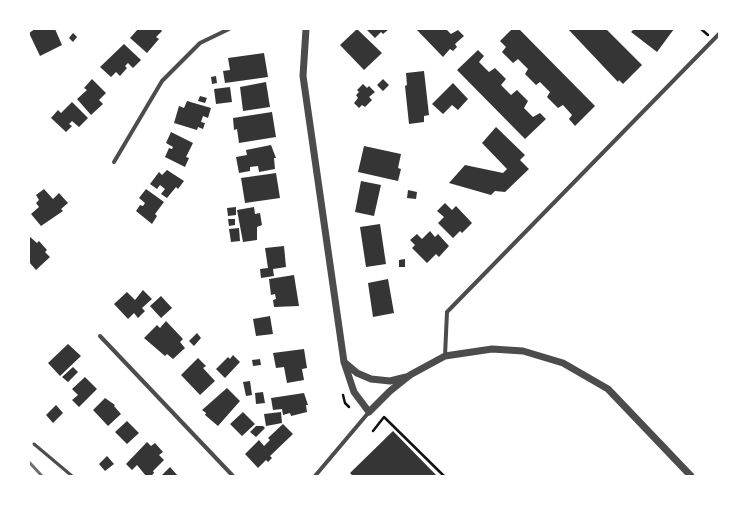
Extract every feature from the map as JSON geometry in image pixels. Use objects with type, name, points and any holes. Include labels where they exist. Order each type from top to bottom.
[{"type":"street","points":[[114,162],[162,81],[200,42],[229,29]]},
{"type":"street","points":[[306,29],[304,76],[344,362],[348,380],[354,392],[369,412]]},
{"type":"street","points":[[445,356],[447,312],[719,34]]},
{"type":"street","points":[[100,336],[233,476]]},
{"type":"street","points":[[315,476],[369,412],[390,391],[410,375],[445,356],[492,349],[523,351],[563,363],[608,389],[691,476]]},
{"type":"street","points":[[344,362],[357,372],[371,379],[390,380],[410,375]]},
{"type":"lane","points":[[34,444],[72,476]]},
{"type":"path","points":[[373,431],[384,417],[444,476]]},
{"type":"building","points":[[35,29],[55,29],[62,45],[40,56],[29,33]]},
{"type":"building","points":[[138,29],[160,29],[162,31],[156,37],[159,39],[147,53],[130,38]]},
{"type":"building","points":[[357,29],[382,53],[364,70],[340,45]]},
{"type":"building","points":[[366,29],[389,29],[383,34],[381,32],[375,38]]},
{"type":"building","points":[[416,29],[446,29],[451,34],[458,30],[464,36],[455,44],[457,47],[453,51],[450,49],[443,57]]},
{"type":"building","points":[[512,29],[519,29],[595,106],[575,126],[569,119],[572,115],[563,105],[558,108],[547,97],[550,92],[540,82],[536,85],[525,74],[528,69],[518,59],[513,63],[502,52],[506,47],[500,41]]},
{"type":"building","points":[[568,29],[606,29],[642,65],[623,84],[619,80],[618,82]]},
{"type":"building","points":[[634,29],[674,29],[657,52],[631,32]]},
{"type":"building","points":[[73,33],[77,37],[73,42],[69,38]]},
{"type":"building","points":[[124,44],[141,60],[133,68],[128,63],[125,66],[127,68],[120,76],[116,72],[111,77],[100,67]]},
{"type":"building","points":[[478,50],[484,56],[479,62],[489,72],[495,68],[506,79],[501,85],[511,95],[517,90],[528,101],[524,108],[533,117],[540,113],[546,119],[525,139],[457,70]]},
{"type":"building","points":[[264,53],[268,77],[225,83],[223,71],[230,70],[228,58]]},
{"type":"building","points":[[424,71],[429,115],[424,116],[424,122],[409,124],[405,86],[407,85],[406,73]]},
{"type":"building","points":[[216,76],[217,83],[212,84],[211,77]]},
{"type":"building","points":[[92,79],[106,93],[99,100],[103,104],[91,115],[77,99],[87,90],[84,88]]},
{"type":"building","points":[[383,79],[389,85],[383,91],[377,85]]},
{"type":"building","points":[[266,82],[270,107],[243,111],[240,87]]},
{"type":"building","points":[[453,83],[468,99],[458,110],[452,105],[443,114],[432,104]]},
{"type":"building","points":[[363,84],[367,88],[369,86],[375,92],[369,97],[372,100],[365,107],[362,105],[359,108],[354,103],[358,98],[356,95],[359,92],[357,90]]},
{"type":"building","points":[[230,87],[232,102],[216,104],[214,89]]},
{"type":"building","points":[[200,96],[207,98],[205,103],[198,101]]},
{"type":"building","points":[[187,101],[211,108],[208,118],[203,116],[201,122],[205,123],[203,129],[198,127],[197,130],[174,123],[179,106],[184,108]]},
{"type":"building","points":[[72,102],[88,118],[79,127],[72,121],[69,124],[72,126],[66,132],[51,118],[58,110],[61,113]]},
{"type":"building","points":[[272,112],[276,137],[239,143],[237,129],[234,130],[233,118]]},
{"type":"building","points":[[496,127],[525,155],[520,160],[529,169],[505,192],[495,191],[491,195],[449,183],[465,165],[503,173],[507,169],[482,143]]},
{"type":"building","points":[[171,132],[193,143],[186,157],[189,158],[185,167],[165,157],[169,148],[172,149],[173,147],[166,143]]},
{"type":"building","points":[[271,145],[276,158],[274,158],[275,169],[259,172],[258,166],[250,167],[250,171],[239,173],[236,157],[247,155],[246,150]]},
{"type":"building","points":[[364,146],[401,154],[398,168],[401,169],[398,181],[358,172]]},
{"type":"building","points":[[167,170],[184,181],[178,189],[176,187],[167,198],[161,194],[165,189],[160,185],[157,189],[150,184],[159,172],[162,175]]},
{"type":"building","points":[[276,173],[280,198],[245,203],[241,178]]},
{"type":"building","points":[[361,181],[381,185],[374,216],[355,212]]},
{"type":"building","points":[[44,189],[53,199],[59,193],[68,203],[61,209],[63,211],[41,226],[31,214],[39,207],[36,203],[39,200],[36,195]]},
{"type":"building","points":[[146,189],[164,202],[155,214],[157,216],[152,224],[136,211],[140,205],[143,206],[145,203],[139,198]]},
{"type":"building","points":[[408,190],[417,192],[416,199],[407,198]]},
{"type":"building","points":[[445,203],[452,210],[456,206],[472,223],[462,233],[460,231],[453,238],[438,223],[444,217],[437,211]]},
{"type":"building","points":[[236,207],[236,215],[228,216],[227,208]]},
{"type":"building","points":[[254,207],[255,214],[260,213],[262,225],[257,227],[257,240],[243,242],[237,210]]},
{"type":"building","points":[[228,219],[235,219],[235,225],[229,226]]},
{"type":"building","points":[[380,224],[386,264],[366,267],[360,227]]},
{"type":"building","points":[[239,228],[240,241],[231,242],[229,229]]},
{"type":"building","points":[[430,231],[435,237],[438,234],[449,246],[439,257],[436,254],[427,263],[412,248],[415,245],[410,240],[417,234],[422,239]]},
{"type":"building","points":[[29,236],[37,243],[39,241],[47,250],[45,252],[50,257],[36,270],[29,262]]},
{"type":"building","points":[[284,246],[286,267],[273,269],[274,276],[261,278],[260,269],[268,268],[265,248]]},
{"type":"building","points":[[405,259],[405,267],[399,267],[399,260]]},
{"type":"building","points":[[294,275],[299,306],[274,307],[273,300],[276,299],[275,294],[271,295],[269,279]]},
{"type":"building","points":[[388,279],[394,313],[373,317],[368,283]]},
{"type":"building","points":[[143,290],[152,299],[142,308],[145,311],[138,318],[134,313],[128,319],[114,304],[127,292],[135,300]]},
{"type":"building","points":[[161,296],[172,308],[161,318],[150,306]]},
{"type":"building","points":[[270,316],[273,334],[256,336],[253,319]]},
{"type":"building","points":[[166,321],[183,339],[180,342],[185,348],[173,359],[167,354],[165,356],[144,338],[157,325],[160,328]]},
{"type":"building","points":[[197,333],[201,338],[194,346],[189,341]]},
{"type":"building","points":[[68,344],[81,356],[60,376],[48,363]]},
{"type":"building","points":[[304,349],[307,368],[302,369],[304,380],[287,383],[284,367],[276,368],[273,353]]},
{"type":"building","points":[[233,355],[240,362],[225,378],[216,369],[228,357],[230,359]]},
{"type":"building","points":[[198,358],[206,366],[203,368],[215,381],[200,395],[181,375]]},
{"type":"building","points":[[260,359],[261,365],[253,366],[252,360]]},
{"type":"building","points":[[73,367],[78,372],[68,382],[62,377]]},
{"type":"building","points":[[85,377],[97,389],[79,407],[72,400],[78,395],[72,389]]},
{"type":"building","points":[[250,381],[252,395],[246,396],[243,382]]},
{"type":"building","points":[[227,388],[240,401],[218,426],[205,415],[206,413],[202,410]]},
{"type":"building","points":[[263,392],[265,403],[256,404],[255,393]]},
{"type":"building","points":[[304,393],[308,405],[306,405],[307,412],[291,416],[290,413],[283,415],[282,409],[273,410],[271,398]]},
{"type":"building","points":[[105,398],[115,405],[114,406],[121,414],[108,426],[93,410]]},
{"type":"building","points":[[56,405],[63,413],[53,423],[46,415]]},
{"type":"building","points":[[243,412],[255,424],[242,436],[230,424]]},
{"type":"building","points":[[281,412],[282,423],[266,426],[264,414]]},
{"type":"building","points":[[127,421],[139,433],[127,444],[115,432]]},
{"type":"building","points":[[283,424],[293,434],[270,456],[272,458],[268,462],[266,460],[258,468],[245,454],[259,440],[264,446],[270,440],[268,438]]},
{"type":"building","points":[[256,426],[263,426],[265,428],[256,437],[250,432]]},
{"type":"building","points":[[393,431],[437,476],[353,476],[350,473]]},
{"type":"building","points":[[147,442],[151,446],[155,443],[163,452],[159,455],[164,460],[153,471],[154,473],[151,476],[146,476],[137,465],[132,470],[126,464]]},
{"type":"building","points":[[107,456],[114,464],[105,471],[99,464]]},
{"type":"building","points":[[170,467],[178,476],[161,476]]},
{"type":"railway","points":[[29,462],[42,476]]}]
